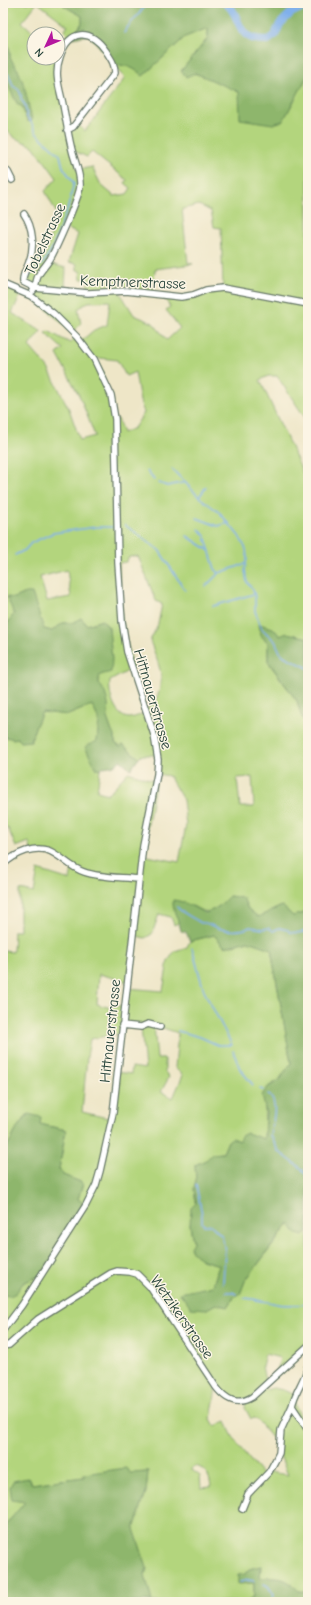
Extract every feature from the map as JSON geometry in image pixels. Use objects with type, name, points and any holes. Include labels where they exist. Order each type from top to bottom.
[{"type":"street","name":"Tobelstrasse","points":[[35,288],[38,273],[50,259],[79,191],[79,179],[68,130],[64,109],[56,80],[56,68],[64,49],[72,38],[82,35],[89,35],[104,49],[115,65],[115,73],[73,127],[68,130]]},
{"type":"street","points":[[3,167],[8,172],[12,180]]},
{"type":"street","points":[[24,214],[31,227],[33,237],[31,257],[23,275],[23,282],[35,288],[31,296]]},
{"type":"street","name":"Hittnauerstrasse","points":[[3,284],[31,296],[54,314],[87,348],[108,386],[114,407],[117,470],[118,563],[122,626],[127,652],[154,735],[158,760],[157,774],[145,831],[112,1119],[100,1171],[91,1195],[74,1225],[16,1314],[3,1330]]},
{"type":"street","name":"Kemptnerstrasse","points":[[35,288],[88,293],[126,291],[181,297],[193,295],[206,290],[223,288],[308,304]]},
{"type":"street","points":[[3,865],[19,854],[31,850],[47,849],[85,872],[139,879]]},
{"type":"street","points":[[122,1025],[141,1027],[148,1024],[160,1027]]},
{"type":"street","name":"Wetzikerstrasse","points":[[3,1346],[9,1345],[38,1319],[97,1281],[111,1273],[124,1271],[137,1274],[150,1287],[216,1387],[230,1400],[242,1402],[252,1397],[308,1346]]},
{"type":"street","points":[[242,1509],[248,1494],[269,1472],[279,1453],[281,1430],[303,1378],[308,1375],[308,1365]]},
{"type":"street","points":[[292,1406],[308,1430]]},
{"type":"green space","points":[[3,3],[37,3],[22,22],[26,26],[26,66],[57,66],[68,135],[78,125],[85,131],[125,78],[115,65],[130,68],[143,76],[185,37],[208,28],[208,38],[181,71],[222,83],[247,97],[283,121],[308,75],[308,422],[277,376],[268,376],[260,380],[308,484],[308,638],[291,634],[282,642],[261,636],[268,642],[268,662],[297,701],[301,715],[308,728],[308,912],[293,916],[282,906],[258,917],[248,909],[243,898],[229,896],[213,910],[199,910],[193,906],[176,914],[180,922],[174,925],[171,917],[159,914],[152,934],[145,938],[133,935],[128,982],[99,974],[97,1004],[111,1008],[112,1004],[125,1007],[127,988],[163,991],[168,961],[175,951],[187,947],[190,941],[214,935],[225,947],[248,941],[271,949],[291,1063],[279,1080],[269,1086],[265,1108],[264,1139],[228,1141],[223,1153],[212,1154],[206,1160],[195,1165],[196,1180],[194,1189],[196,1203],[190,1225],[193,1242],[202,1260],[219,1265],[213,1286],[180,1294],[207,1309],[216,1303],[228,1307],[235,1296],[240,1294],[245,1281],[290,1223],[303,1236],[308,1230],[308,1346],[276,1376],[280,1358],[265,1354],[262,1366],[266,1385],[262,1391],[273,1388],[295,1395],[293,1402],[308,1430],[308,1592],[299,1591],[290,1583],[282,1579],[260,1578],[261,1566],[249,1569],[245,1574],[254,1583],[254,1596],[247,1602],[152,1602],[145,1575],[147,1568],[134,1529],[146,1492],[148,1472],[84,1477],[32,1484],[28,1478],[25,1502],[3,1528],[3,1295],[12,1295],[25,1282],[41,1275],[78,1199],[83,1183],[63,1175],[59,1169],[66,1130],[39,1124],[28,1114],[19,1125],[3,1154],[3,951],[13,952],[14,931],[20,931],[20,890],[34,893],[38,870],[70,880],[72,868],[55,853],[31,850],[29,842],[16,847],[8,828],[3,830],[3,736],[31,741],[42,712],[68,715],[92,705],[99,720],[96,768],[100,770],[97,791],[108,794],[128,772],[156,781],[142,855],[179,862],[186,825],[183,800],[169,776],[157,774],[158,755],[142,755],[139,758],[123,745],[121,747],[115,743],[115,736],[107,718],[98,683],[109,628],[102,620],[87,625],[81,618],[72,623],[63,623],[52,631],[44,629],[32,594],[26,593],[15,598],[14,614],[6,625],[3,626],[3,284],[22,292],[12,313],[41,331],[29,346],[48,368],[69,409],[80,440],[95,436],[80,397],[57,354],[63,349],[45,333],[48,331],[70,343],[77,337],[81,341],[94,330],[107,325],[110,301],[88,302],[78,309],[81,324],[72,332],[31,296],[35,288],[23,282],[32,266],[45,254],[57,214],[45,191],[57,178],[33,146],[15,138],[3,127],[3,76],[18,105],[22,106],[27,121],[32,120],[18,70],[10,58],[10,51],[3,29]],"holes":[[[72,150],[87,157],[92,152],[127,180],[125,183],[131,188],[127,194],[114,196],[101,185],[92,167],[77,170]],[[199,205],[211,211],[214,227],[221,228],[223,288],[181,297],[162,294],[170,307],[166,310],[180,328],[167,340],[153,323],[134,315],[119,291],[153,293],[155,269],[193,264],[188,263],[182,209]],[[64,227],[78,234],[69,262],[77,264],[77,270],[80,271],[81,279],[88,279],[87,293],[65,291],[66,268],[47,263]],[[100,358],[117,360],[126,376],[135,372],[140,401],[144,413],[134,428],[123,433],[118,419],[115,419],[102,372],[95,359]],[[138,556],[156,601],[162,604],[158,624],[150,641],[161,673],[159,690],[153,704],[146,709],[147,713],[129,718],[124,717],[116,709],[110,691],[110,681],[133,668],[122,621],[119,563],[126,562],[129,557]],[[67,570],[71,597],[47,601],[40,577]],[[252,777],[254,807],[240,807],[237,778]],[[123,1025],[141,1027],[145,1069],[132,1067],[131,1074],[118,1072],[112,1119],[82,1112],[90,1039],[122,1033]],[[154,1025],[178,1033],[175,1068],[183,1075],[173,1098],[161,1092],[169,1077],[165,1072],[165,1059],[157,1059]],[[216,1388],[235,1401],[246,1400],[245,1408],[251,1419],[255,1418],[279,1446],[279,1453],[288,1475],[269,1472],[264,1477],[237,1444],[226,1421],[215,1426],[211,1419]],[[195,1466],[205,1471],[210,1480],[211,1487],[201,1488],[200,1476],[192,1470]]]},
{"type":"green space","points":[[38,3],[63,3],[64,6],[82,16],[82,23],[68,42],[66,40],[66,36],[68,35],[66,33],[66,28],[68,26]]},
{"type":"green space","points":[[63,3],[308,3],[308,75],[283,121],[273,124],[240,119],[239,92],[195,73],[186,77],[181,71],[208,38],[208,28],[185,37],[143,76],[130,68],[115,65],[89,35],[72,38],[82,23],[82,16],[64,6]]},
{"type":"green space","points":[[3,29],[10,51],[10,58],[18,70],[24,85],[32,120],[31,122],[27,121],[22,106],[18,105],[3,76]]},
{"type":"green space","points":[[26,593],[32,593],[44,629],[52,631],[63,623],[72,623],[81,618],[87,625],[102,620],[109,628],[112,659],[111,672],[100,675],[98,683],[107,699],[107,718],[115,736],[115,743],[120,747],[123,745],[139,758],[131,769],[120,760],[116,765],[103,767],[100,770],[96,768],[85,747],[97,741],[99,720],[92,705],[68,715],[42,712],[31,741],[21,742],[18,738],[13,739],[3,736],[3,626],[6,625],[14,614],[7,597],[15,598]]},
{"type":"green space","points":[[259,624],[273,628],[280,636],[287,633],[308,638],[308,728],[301,715],[297,701],[268,661],[268,642],[261,636]]},
{"type":"green space","points":[[229,896],[243,898],[248,909],[258,917],[282,906],[293,916],[308,912],[308,1230],[303,1236],[297,1234],[289,1223],[245,1281],[240,1294],[235,1296],[228,1307],[216,1304],[207,1309],[191,1308],[180,1293],[213,1286],[219,1265],[198,1257],[190,1247],[193,1242],[190,1225],[191,1208],[196,1203],[194,1189],[196,1180],[195,1165],[206,1160],[212,1154],[223,1153],[228,1141],[232,1138],[239,1141],[241,1136],[247,1133],[264,1139],[266,1113],[262,1095],[267,1088],[279,1080],[291,1063],[271,949],[248,941],[225,947],[214,935],[190,941],[186,932],[181,931],[173,900],[186,903],[206,913],[218,907]]},
{"type":"green space","points":[[28,1114],[41,1117],[40,1124],[66,1130],[59,1169],[63,1175],[83,1183],[78,1199],[86,1205],[41,1275],[23,1283],[16,1293],[10,1296],[3,1295],[3,1154],[19,1125]]},
{"type":"green space","points":[[126,1468],[130,1473],[148,1472],[146,1492],[134,1529],[147,1568],[145,1575],[152,1602],[3,1602],[3,1528],[25,1502],[12,1500],[10,1487],[13,1481],[28,1478],[32,1484],[84,1477],[84,1474]]},
{"type":"green space","points":[[261,1566],[260,1578],[277,1578],[285,1580],[299,1591],[308,1592],[308,1602],[247,1602],[254,1596],[254,1583],[238,1584],[238,1575],[245,1574],[249,1569]]},
{"type":"waterway","points":[[124,33],[132,21],[148,3]]},
{"type":"waterway","points":[[225,3],[233,11],[243,31],[254,39],[262,40],[268,40],[275,35],[280,24],[291,13],[301,8],[308,8]]},
{"type":"waterway","points":[[3,64],[13,86],[19,90],[21,99],[25,105],[27,117],[36,133],[60,155],[63,167],[74,183],[68,207],[53,247],[44,262],[25,280]]},
{"type":"waterway","points":[[172,469],[199,497],[220,513],[239,536],[246,549],[247,558],[245,570],[247,582],[253,590],[255,597],[255,611],[262,629],[275,641],[280,652],[284,656],[308,668]]},
{"type":"waterway","points":[[147,471],[154,480]]},
{"type":"waterway","points":[[159,483],[167,486],[186,482]]},
{"type":"waterway","points":[[199,497],[206,487]]},
{"type":"waterway","points":[[197,518],[218,526],[229,523]]},
{"type":"waterway","points":[[125,525],[159,550],[185,590]]},
{"type":"waterway","points":[[15,555],[25,550],[31,543],[53,533],[96,527],[114,527]]},
{"type":"waterway","points":[[199,529],[205,536],[215,569],[219,573]]},
{"type":"waterway","points":[[187,536],[210,551]]},
{"type":"waterway","points":[[206,586],[219,573],[245,564]]},
{"type":"waterway","points":[[213,606],[254,594]]},
{"type":"waterway","points":[[177,907],[185,914],[201,923],[207,923],[223,929],[238,930],[250,927],[263,929],[269,928],[273,931],[279,928],[297,933],[308,930]]},
{"type":"waterway","points":[[178,1031],[200,1037],[218,1045],[232,1045],[204,991],[192,948]]},
{"type":"waterway","points":[[233,1051],[240,1069],[253,1085]]},
{"type":"waterway","points":[[268,1094],[274,1103],[274,1114],[270,1136],[273,1139],[278,1151],[302,1169],[308,1178]]},
{"type":"waterway","points":[[196,1185],[202,1214],[202,1223],[204,1225],[211,1225],[222,1236],[225,1250],[223,1284]]},
{"type":"waterway","points":[[226,1292],[236,1294]]},
{"type":"waterway","points":[[244,1298],[282,1305],[308,1304]]},
{"type":"waterway","points":[[240,1582],[249,1580],[254,1581]]},
{"type":"waterway","points":[[264,1584],[268,1586],[274,1595],[272,1599],[283,1601],[290,1598],[297,1602]]}]
